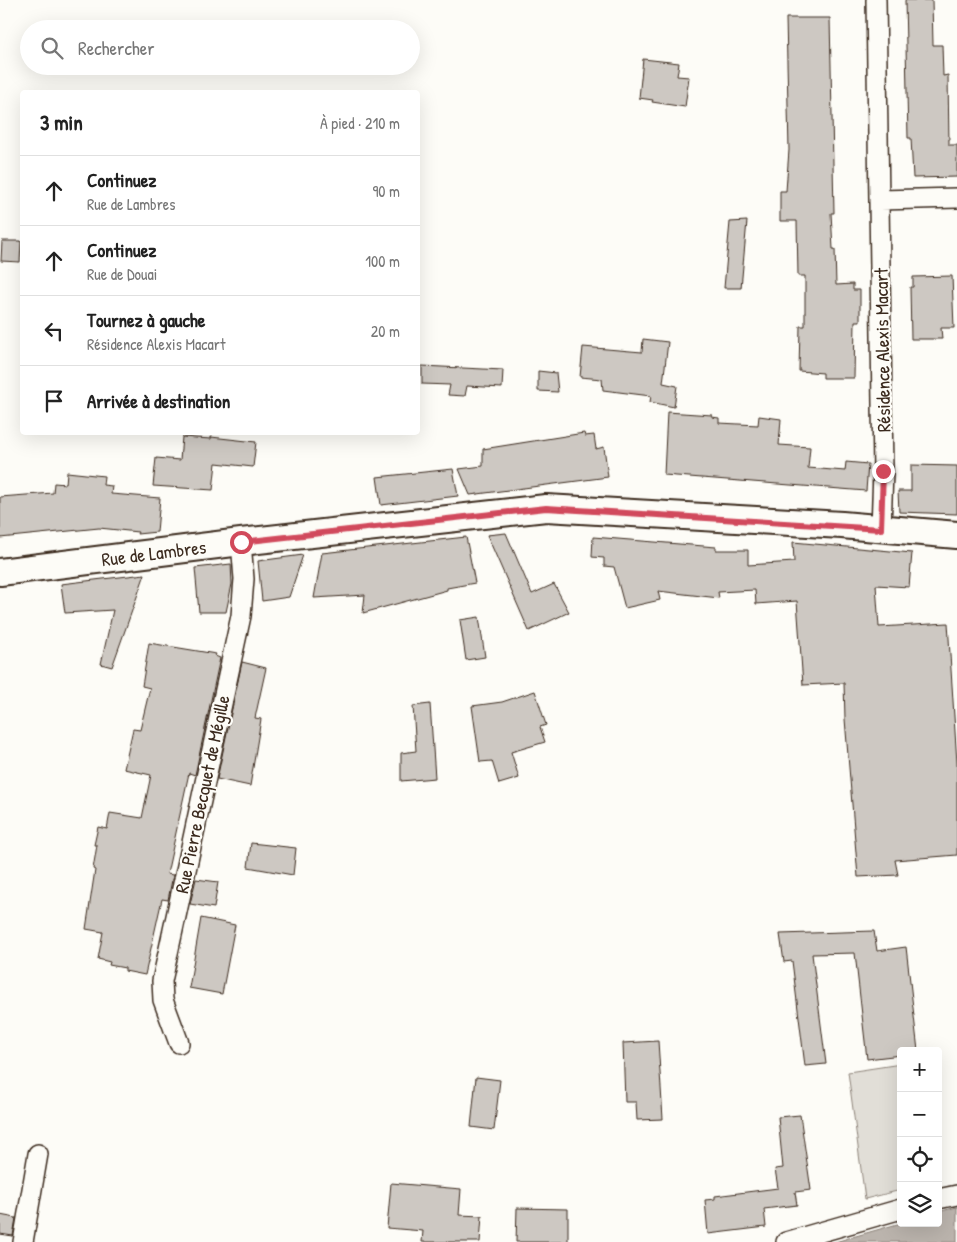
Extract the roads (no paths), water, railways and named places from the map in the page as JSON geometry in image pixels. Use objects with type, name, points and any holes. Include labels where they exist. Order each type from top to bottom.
[{"type":"street","name":"Résidence Alexis Macart","points":[[876,0],[884,480],[881,529]]},
{"type":"street","points":[[880,200],[957,198]]},
{"type":"street","name":"Rue de Lambres","points":[[0,572],[241,542],[546,508],[957,535]]},
{"type":"street","name":"Rue Pierre Becquet de Mégille","points":[[180,1043],[164,1000],[162,981],[244,600],[241,542]]},
{"type":"street","points":[[23,1242],[38,1154]]},
{"type":"street","points":[[942,1198],[957,1194]]},
{"type":"street","points":[[786,1242],[897,1210]]}]
